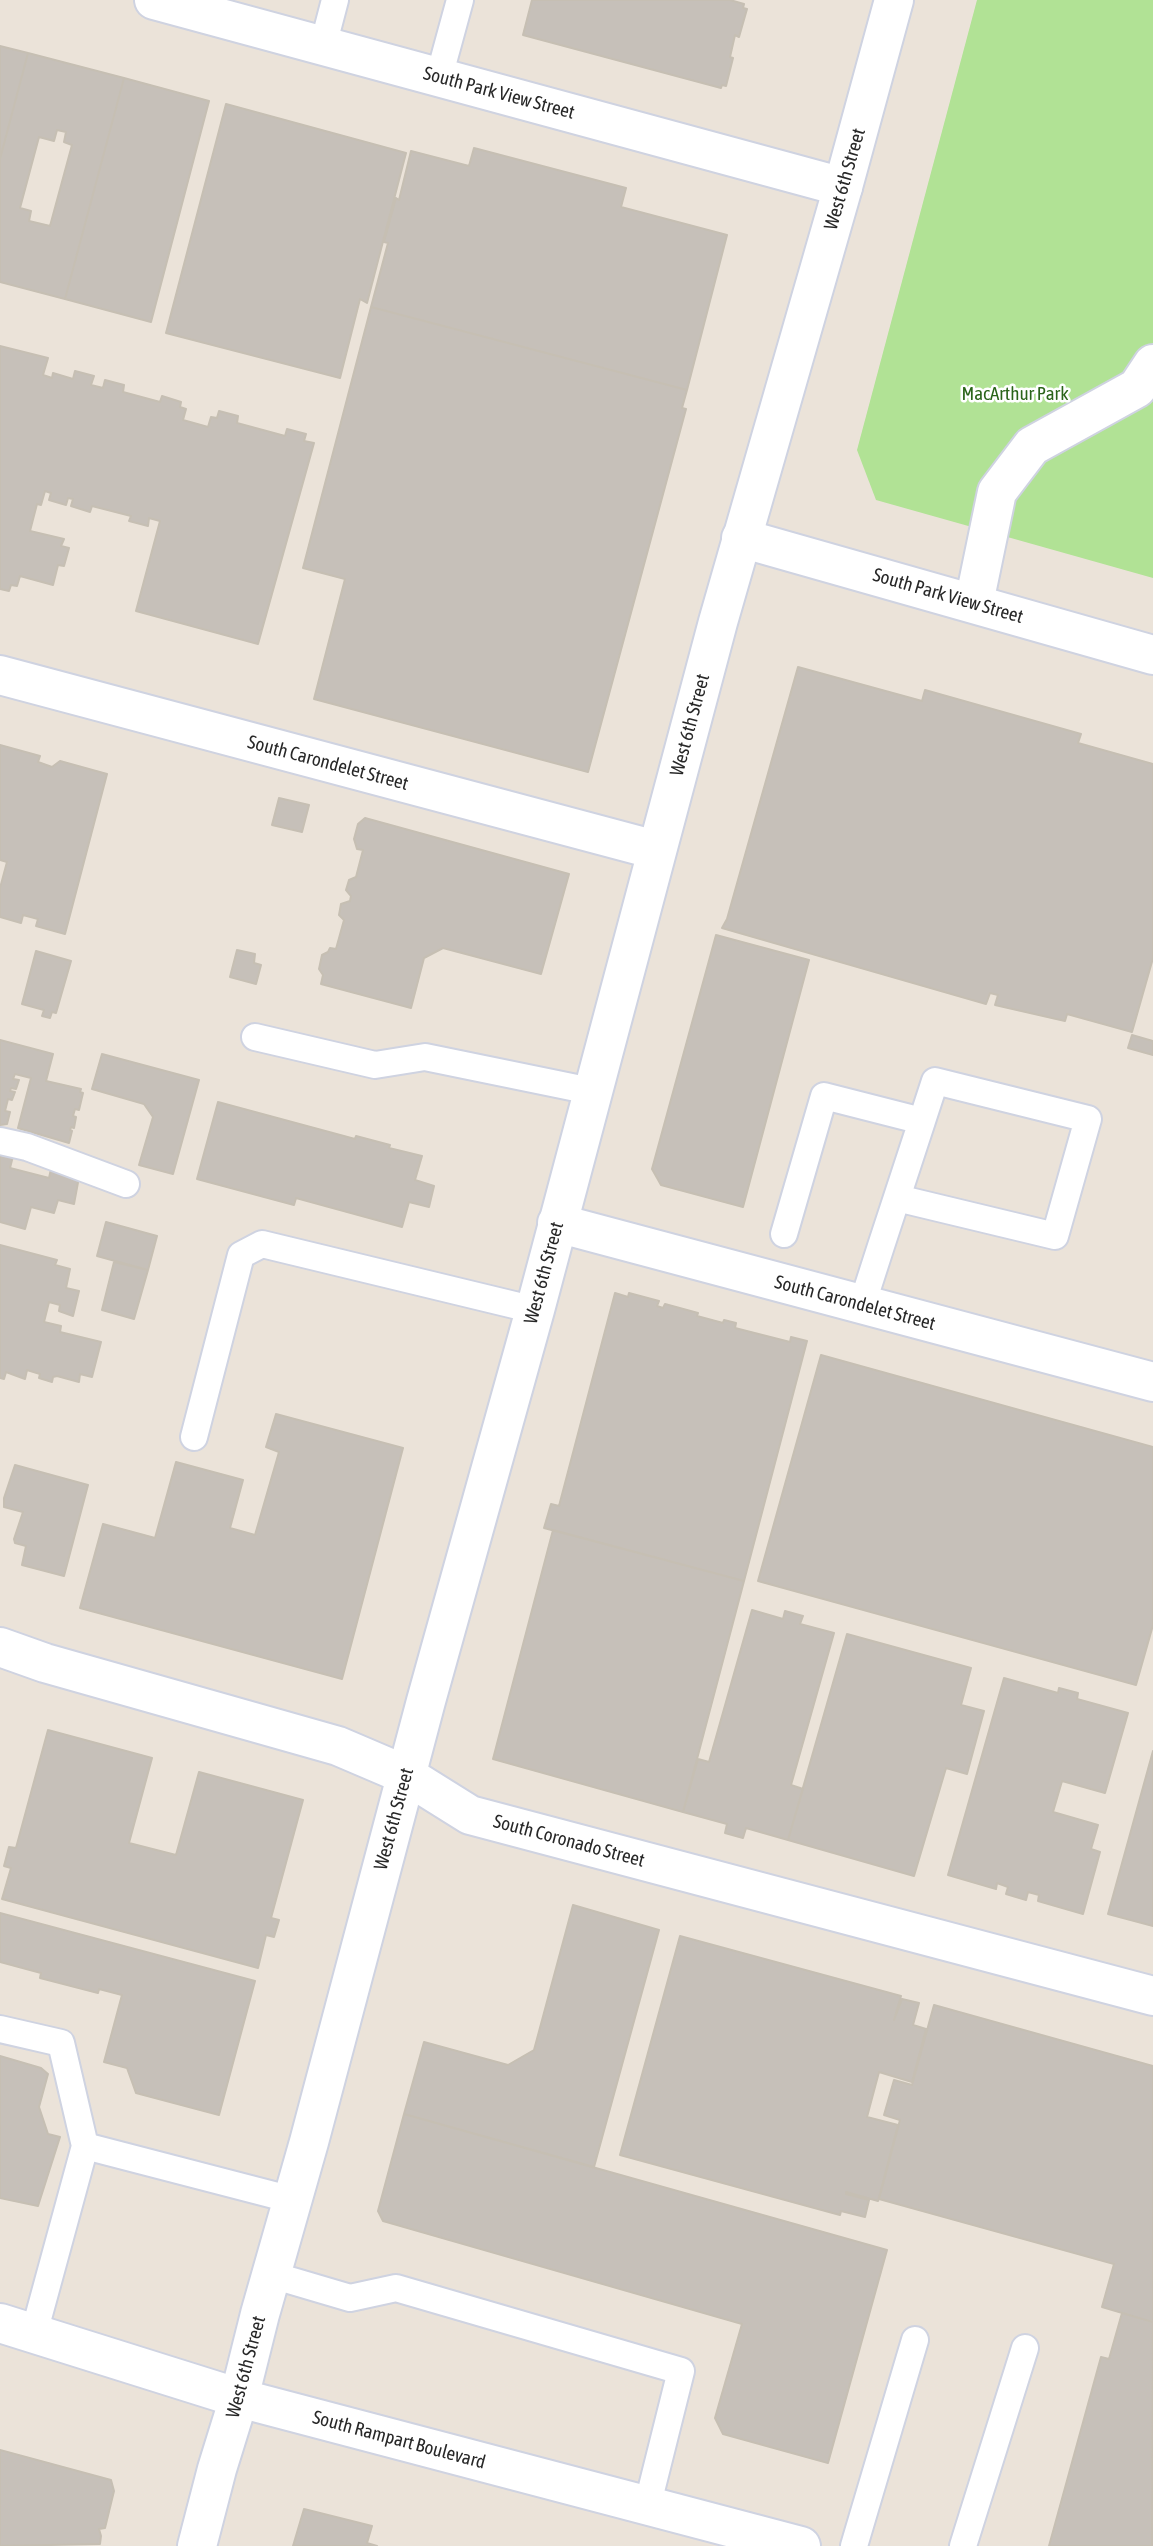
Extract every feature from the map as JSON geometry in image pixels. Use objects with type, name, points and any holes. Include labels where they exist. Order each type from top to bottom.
[{"type":"street","name":"South Park View Street","points":[[154,0],[844,187]]},
{"type":"street","name":"West 6th Street","points":[[197,2546],[535,1310],[591,1091],[741,538],[844,187],[894,0]]},
{"type":"street","points":[[974,603],[997,492],[1032,446],[1137,388],[1153,364]]},
{"type":"street","name":"South Park View Street","points":[[741,538],[1153,655]]},
{"type":"street","name":"South Carondelet Street","points":[[0,675],[656,850]]},
{"type":"street","name":"South Carondelet Street","points":[[557,1223],[1153,1382]]},
{"type":"street","name":"South Coronado Street","points":[[0,1647],[338,1746],[406,1775],[470,1815],[1153,1996]]},
{"type":"street","name":"South Rampart Boulevard","points":[[17,2328],[239,2398],[801,2546]]},
{"type":"lane","points":[[323,46],[335,0]]},
{"type":"lane","points":[[439,77],[460,0]]},
{"type":"lane","points":[[255,1037],[375,1065],[425,1057],[591,1091]]},
{"type":"lane","points":[[862,1305],[922,1121],[935,1082],[1088,1119],[1055,1236],[897,1198]]},
{"type":"lane","points":[[784,1234],[824,1096],[922,1121]]},
{"type":"lane","points":[[0,1141],[27,1147],[126,1184]]},
{"type":"lane","points":[[194,1437],[241,1255],[262,1244],[535,1310]]},
{"type":"lane","points":[[0,2029],[61,2043],[85,2146],[17,2328]]},
{"type":"lane","points":[[85,2146],[293,2200]]},
{"type":"lane","points":[[272,2275],[350,2298],[396,2288],[681,2371],[647,2507]]},
{"type":"lane","points":[[854,2546],[915,2340]]},
{"type":"lane","points":[[963,2546],[1025,2348]]},
{"type":"green space","name":"MacArthur Park","points":[[977,0],[1153,0],[1153,578],[876,500],[857,450]]},
{"type":"building","points":[[532,0],[730,0],[744,4],[743,8],[747,9],[739,37],[735,35],[726,86],[722,85],[721,88],[523,35]]},
{"type":"building","points":[[0,46],[28,53],[0,159]]},
{"type":"building","points":[[28,53],[124,78],[65,299],[0,282],[0,159]],"holes":[[[57,130],[66,132],[64,142],[72,145],[50,226],[29,221],[31,211],[20,208],[39,137],[54,141]]]},
{"type":"building","points":[[124,78],[209,101],[151,322],[65,299]]},
{"type":"building","points":[[226,104],[406,153],[367,303],[360,299],[340,378],[166,333]]},
{"type":"building","points":[[474,148],[626,188],[621,207],[727,235],[687,390],[371,307],[388,243],[384,242],[396,198],[399,200],[411,151],[469,166]]},
{"type":"building","points":[[371,307],[687,390],[682,408],[686,409],[588,772],[314,699],[345,579],[303,568]]},
{"type":"building","points":[[0,346],[48,358],[43,375],[52,378],[53,373],[73,379],[75,371],[94,376],[91,385],[103,388],[105,380],[124,385],[123,392],[160,402],[162,396],[181,402],[180,407],[186,409],[183,420],[208,427],[211,417],[217,418],[219,411],[238,416],[237,423],[285,436],[287,429],[306,434],[304,441],[314,443],[258,644],[136,611],[160,521],[149,518],[148,526],[129,521],[131,516],[92,506],[90,512],[71,506],[73,499],[68,498],[66,505],[49,500],[51,493],[45,491],[41,505],[37,504],[30,531],[64,539],[61,546],[69,548],[64,566],[58,565],[53,585],[20,576],[17,586],[11,585],[9,591],[0,589]]},
{"type":"building","points":[[798,667],[922,701],[925,690],[1081,734],[1078,743],[1153,764],[1153,958],[1132,1032],[1067,1014],[1065,1021],[995,1005],[998,995],[990,993],[986,1004],[722,928],[727,919]]},
{"type":"building","points":[[0,745],[40,756],[38,762],[52,767],[60,761],[107,774],[65,934],[36,926],[38,919],[23,915],[21,923],[0,917],[0,888],[7,862],[0,860]]},
{"type":"building","points":[[279,798],[309,805],[302,832],[272,825]]},
{"type":"building","points":[[365,818],[569,874],[541,974],[443,948],[424,958],[411,1008],[321,984],[323,975],[319,969],[322,955],[330,948],[336,949],[344,920],[339,915],[341,904],[350,901],[351,896],[346,890],[349,880],[356,877],[363,850],[357,849],[354,839],[358,824]]},
{"type":"building","points":[[716,935],[809,960],[743,1207],[661,1185],[652,1169]]},
{"type":"building","points":[[237,950],[255,954],[254,963],[261,965],[256,984],[230,977]]},
{"type":"building","points":[[36,951],[71,961],[56,1013],[52,1012],[50,1018],[42,1016],[44,1010],[22,1004]]},
{"type":"building","points":[[1132,1035],[1153,1041],[1153,1055],[1128,1048]]},
{"type":"building","points":[[0,1040],[53,1054],[46,1081],[81,1089],[80,1092],[83,1093],[79,1110],[75,1109],[73,1116],[76,1117],[74,1128],[71,1127],[70,1130],[69,1143],[18,1128],[31,1078],[15,1074],[13,1079],[19,1080],[16,1089],[11,1088],[10,1091],[15,1092],[12,1100],[8,1099],[5,1111],[10,1112],[7,1124],[0,1125]]},
{"type":"building","points":[[102,1054],[199,1080],[173,1174],[139,1165],[153,1117],[144,1104],[92,1089]]},
{"type":"building","points":[[218,1102],[355,1139],[356,1136],[390,1145],[389,1148],[422,1156],[415,1180],[434,1186],[429,1207],[409,1202],[402,1227],[296,1198],[294,1205],[197,1179]]},
{"type":"building","points":[[0,1144],[15,1148],[10,1168],[49,1178],[51,1169],[79,1177],[74,1204],[58,1200],[54,1213],[31,1207],[25,1229],[0,1222]]},
{"type":"building","points":[[106,1222],[157,1236],[148,1270],[97,1256]]},
{"type":"building","points":[[0,1245],[57,1260],[55,1265],[70,1269],[66,1288],[79,1291],[73,1316],[59,1311],[60,1305],[49,1302],[44,1322],[61,1326],[60,1332],[101,1342],[92,1377],[80,1374],[79,1382],[57,1376],[53,1377],[52,1382],[27,1370],[25,1379],[6,1372],[4,1379],[0,1378]]},
{"type":"building","points":[[114,1262],[148,1270],[134,1319],[102,1310]]},
{"type":"building","points":[[615,1293],[628,1297],[629,1293],[659,1301],[657,1306],[663,1308],[665,1304],[723,1323],[724,1320],[736,1323],[735,1328],[790,1342],[791,1337],[807,1341],[744,1581],[544,1528],[551,1504],[559,1506]]},
{"type":"building","points":[[821,1355],[1153,1447],[1153,1625],[1136,1685],[758,1581]]},
{"type":"building","points":[[276,1414],[403,1448],[342,1679],[80,1608],[103,1524],[155,1538],[176,1462],[243,1480],[230,1528],[255,1535],[279,1452],[266,1447]]},
{"type":"building","points":[[15,1465],[88,1485],[64,1576],[22,1565],[26,1546],[15,1543],[14,1539],[23,1512],[4,1507],[4,1498]]},
{"type":"building","points":[[553,1530],[744,1581],[683,1812],[493,1759]]},
{"type":"building","points":[[752,1610],[783,1619],[785,1611],[803,1616],[800,1624],[834,1633],[791,1785],[803,1789],[788,1840],[746,1828],[743,1838],[725,1833],[727,1824],[683,1812],[698,1759],[709,1762]]},
{"type":"building","points":[[847,1634],[971,1668],[961,1705],[984,1711],[967,1774],[946,1768],[914,1876],[788,1840]]},
{"type":"building","points":[[1004,1678],[1058,1693],[1059,1688],[1078,1693],[1077,1699],[1128,1713],[1105,1793],[1062,1781],[1053,1812],[1098,1825],[1091,1849],[1100,1852],[1083,1914],[1038,1901],[1039,1895],[1028,1892],[1026,1900],[1006,1894],[1008,1887],[997,1883],[996,1889],[948,1875]]},
{"type":"building","points":[[48,1730],[152,1758],[129,1843],[176,1855],[199,1772],[303,1800],[271,1918],[279,1920],[274,1937],[266,1935],[258,1968],[2,1899],[11,1868],[4,1866],[9,1847],[16,1848]]},
{"type":"building","points":[[1153,1751],[1153,1926],[1108,1914]]},
{"type":"building","points":[[573,1905],[659,1930],[594,2167],[404,2114],[424,2042],[508,2065],[534,2050]]},
{"type":"building","points":[[0,1913],[255,1981],[219,2115],[136,2093],[127,2068],[104,2062],[122,1995],[99,1989],[98,1993],[40,1978],[41,1973],[0,1962]]},
{"type":"building","points":[[680,1936],[901,1996],[894,2020],[902,1999],[919,2003],[913,2025],[926,2029],[912,2082],[879,2072],[867,2117],[898,2125],[878,2201],[846,2192],[869,2200],[865,2217],[841,2211],[840,2215],[620,2155]]},
{"type":"building","points":[[934,2005],[1153,2066],[1153,2322],[1102,2307],[1114,2264],[879,2199],[900,2120],[884,2115],[894,2080],[912,2085]]},
{"type":"building","points":[[0,2056],[41,2068],[48,2074],[39,2107],[48,2134],[60,2137],[38,2206],[0,2198]]},
{"type":"building","points":[[404,2114],[887,2250],[828,2463],[723,2434],[715,2418],[742,2324],[383,2221],[378,2211]]},
{"type":"building","points":[[1122,2313],[1153,2322],[1152,2546],[1049,2546],[1101,2357],[1109,2359]]},
{"type":"building","points":[[0,2450],[111,2480],[114,2491],[105,2528],[99,2529],[100,2544],[0,2546]]},
{"type":"building","points":[[304,2509],[372,2526],[367,2543],[377,2546],[293,2546]]}]
